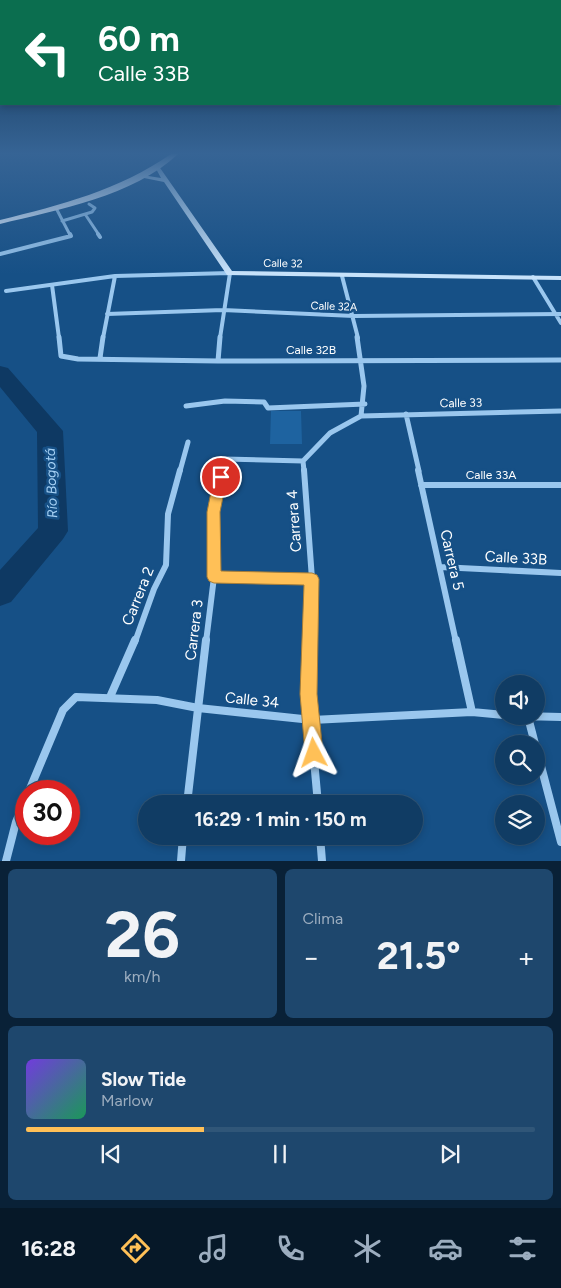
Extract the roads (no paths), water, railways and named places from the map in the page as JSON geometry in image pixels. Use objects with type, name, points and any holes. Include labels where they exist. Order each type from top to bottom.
[{"type":"main road","points":[[0,222],[101,194]]},
{"type":"street","points":[[176,194],[230,273],[223,310],[218,361]]},
{"type":"street","points":[[62,221],[92,212],[95,208],[89,204]]},
{"type":"street","points":[[0,254],[71,236],[56,208]]},
{"type":"street","points":[[85,214],[100,237]]},
{"type":"street","name":"Calle 32","points":[[6,291],[115,276],[230,273],[561,278]]},
{"type":"street","points":[[100,358],[106,314],[115,276]]},
{"type":"street","points":[[303,461],[330,433],[361,416],[365,404],[354,316],[342,276]]},
{"type":"street","points":[[533,277],[561,323]]},
{"type":"street","name":"Calle 32B","points":[[52,284],[61,356],[78,359],[218,361],[561,360]]},
{"type":"street","name":"Calle 32A","points":[[106,314],[223,310],[354,316],[561,314]]},
{"type":"street","points":[[186,406],[248,400],[264,402],[268,408],[365,404]]},
{"type":"street","name":"Calle 33","points":[[361,416],[561,411]]},
{"type":"street","name":"Carrera 5","points":[[406,414],[472,712]]},
{"type":"street","name":"Carrera 2","points":[[110,697],[133,647],[154,589],[166,565],[168,514],[188,442]]},
{"type":"street","name":"Carrera 3","points":[[188,795],[214,577],[214,512],[224,459],[303,461]]},
{"type":"street","name":"Carrera 4","points":[[303,461],[312,579],[308,694],[312,720],[317,795]]},
{"type":"street","name":"Calle 33A","points":[[421,485],[561,485]]},
{"type":"street","name":"Calle 33B","points":[[440,567],[561,573]]},
{"type":"street","points":[[214,577],[312,579]]},
{"type":"street","name":"Calle 34","points":[[34,780],[63,710],[76,697],[157,700],[198,708],[312,720],[472,712],[495,714]]},
{"type":"street","points":[[545,717],[561,717]]},
{"type":"street","points":[[545,782],[561,842]]},
{"type":"street","points":[[6,860],[15,826]]},
{"type":"street","points":[[180,860],[182,845]]},
{"type":"street","points":[[321,845],[322,860]]},
{"type":"waterway","name":"Río Bogotá","points":[[0,373],[50,431],[53,531],[0,592]]}]
